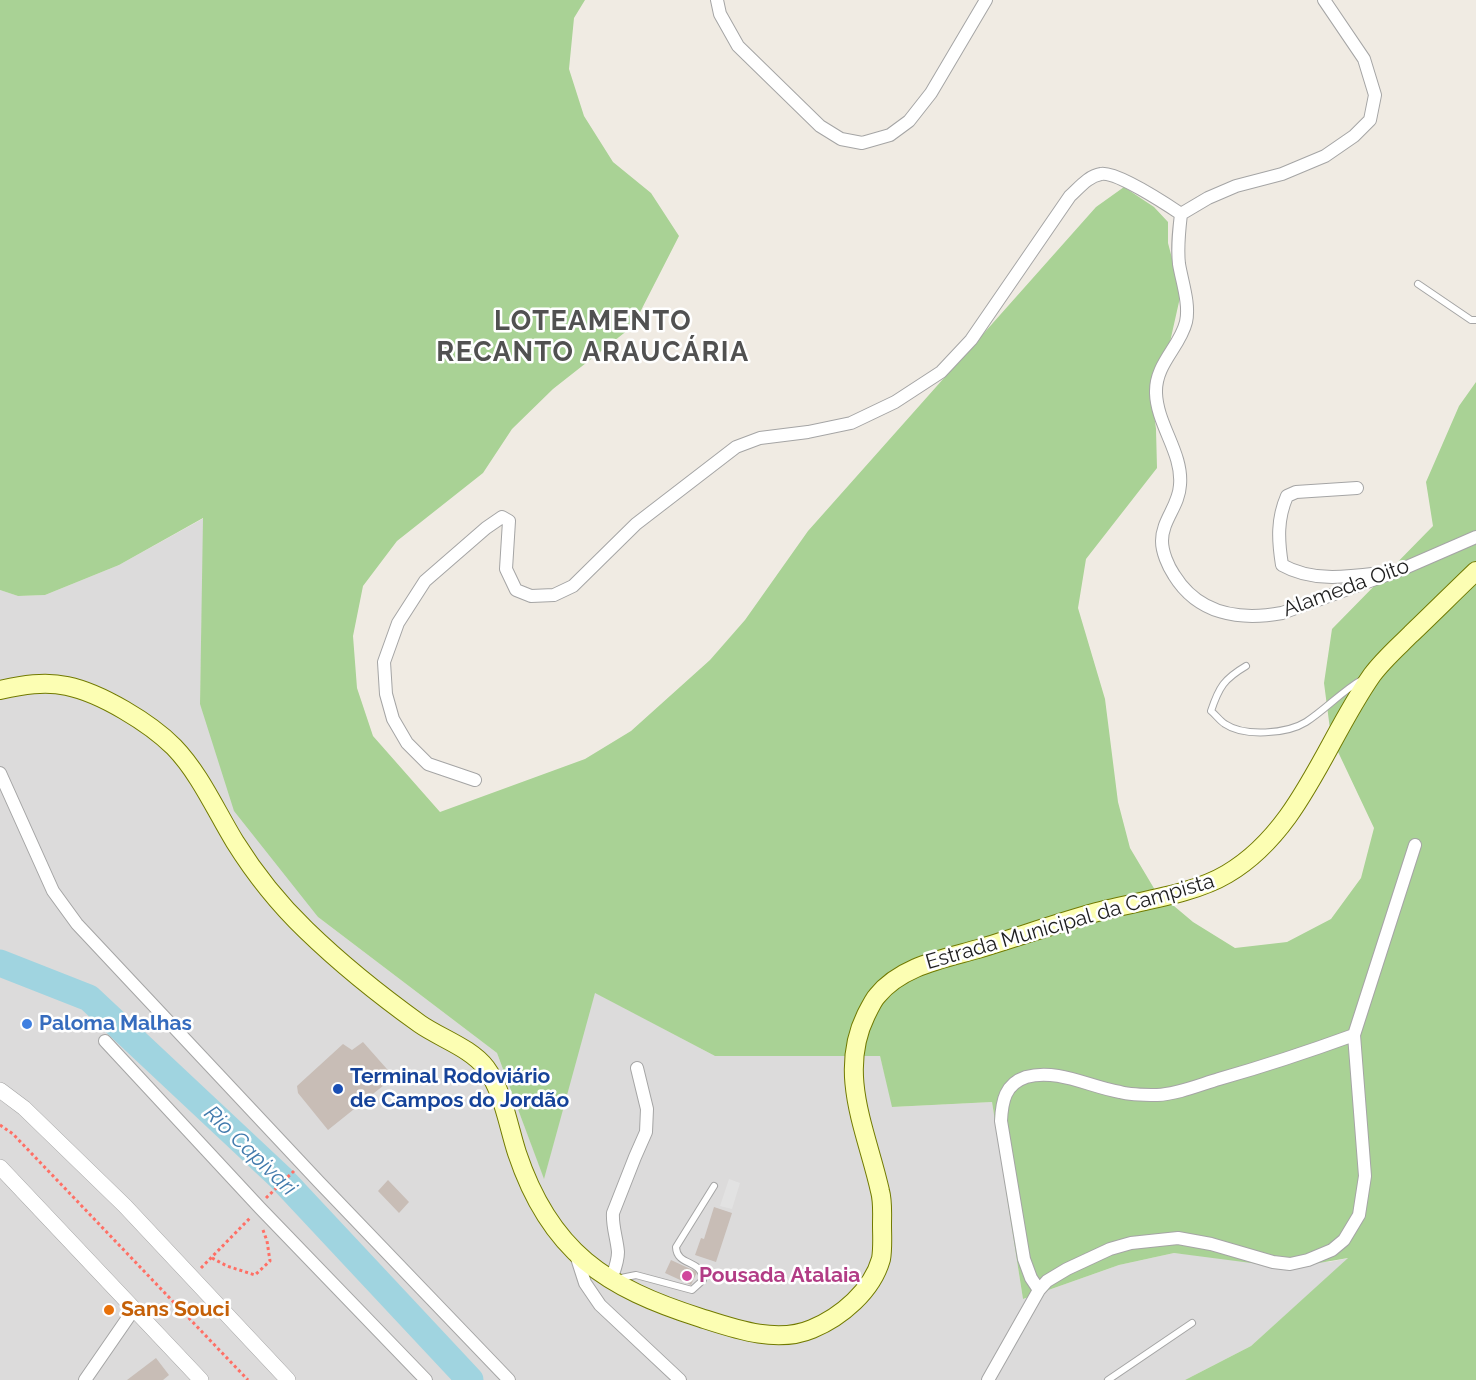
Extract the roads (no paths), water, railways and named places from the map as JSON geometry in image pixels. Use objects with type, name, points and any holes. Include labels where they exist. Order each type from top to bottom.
[{"type":"main road","name":"Estrada Municipal da Campista","points":[[0,690],[19,685],[69,686],[114,705],[151,728],[175,748],[189,765],[240,850],[271,891],[306,930],[416,1021],[473,1055],[485,1068],[496,1088],[519,1161],[535,1196],[554,1229],[576,1254],[611,1280],[666,1307],[725,1326],[763,1334],[795,1334],[814,1329],[852,1304],[868,1286],[880,1259],[882,1197],[853,1086],[854,1051],[860,1027],[875,997],[893,981],[921,965],[1093,913],[1186,890],[1219,879],[1248,861],[1272,839],[1301,797],[1373,673],[1476,571]]},
{"type":"street","points":[[717,0],[720,14],[738,46],[820,126],[841,139],[862,143],[890,135],[909,121],[931,93],[986,0]]},
{"type":"street","points":[[475,780],[428,764],[407,743],[390,711],[386,694],[384,662],[398,622],[425,581],[502,517],[508,521],[506,569],[516,590],[531,596],[554,595],[573,586],[636,524],[736,447],[760,438],[808,432],[851,423],[895,402],[941,372],[971,340],[1070,196],[1088,179],[1098,174],[1107,174],[1133,185],[1182,214],[1208,198],[1236,186],[1282,174],[1325,156],[1354,136],[1370,120],[1375,95],[1364,59],[1324,0]]},
{"type":"street","name":"Alameda Oito","points":[[1182,214],[1178,240],[1179,263],[1186,304],[1186,323],[1160,369],[1156,392],[1160,412],[1180,471],[1180,487],[1176,501],[1164,522],[1161,543],[1168,567],[1181,586],[1201,604],[1232,614],[1264,616],[1282,613],[1400,570],[1476,537]]},
{"type":"street","points":[[1357,488],[1296,492],[1287,496],[1282,508],[1278,537],[1282,565],[1294,572],[1328,578],[1400,570]]},
{"type":"street","points":[[0,773],[53,891],[77,924],[509,1380]]},
{"type":"street","points":[[988,1380],[1039,1290],[1047,1281],[1110,1249],[1131,1243],[1178,1238],[1212,1244],[1273,1262],[1290,1264],[1308,1260],[1332,1250],[1344,1240],[1359,1215],[1365,1176],[1354,1035],[1415,845]]},
{"type":"street","points":[[1039,1290],[1031,1278],[1024,1259],[1001,1121],[1002,1102],[1006,1092],[1015,1082],[1028,1077],[1051,1075],[1122,1093],[1156,1095],[1174,1093],[1268,1065],[1354,1035]]},
{"type":"street","points":[[105,1041],[258,1210],[426,1380]]},
{"type":"street","points":[[611,1280],[617,1260],[613,1213],[646,1132],[647,1109],[637,1068]]},
{"type":"street","points":[[0,1090],[24,1108],[125,1206],[288,1380]]},
{"type":"street","points":[[0,1167],[201,1380]]},
{"type":"street","points":[[576,1254],[585,1283],[600,1305],[680,1380]]},
{"type":"street","points":[[85,1380],[134,1309]]},
{"type":"lane","points":[[1418,284],[1471,320],[1476,320]]},
{"type":"lane","points":[[1246,666],[1229,676],[1216,694],[1211,711],[1225,725],[1251,733],[1272,733],[1305,723],[1352,685],[1373,673]]},
{"type":"lane","points":[[611,1280],[636,1275],[692,1290],[697,1287],[703,1280],[702,1273],[698,1267],[679,1257],[676,1254],[676,1248],[714,1186]]},
{"type":"lane","points":[[1108,1380],[1192,1323]]},
{"type":"waterway","name":"Rio Capivari","points":[[0,963],[89,998],[281,1178],[470,1380]]},
{"type":"place","name":"Paloma Malhas","points":[[27,1024]]},
{"type":"place","name":"Terminal Rodoviário de Campos do Jordão","points":[[338,1089]]},
{"type":"place","name":"Pousada Atalaia","points":[[687,1276]]},
{"type":"place","name":"Sans Souci","points":[[109,1310]]},
{"type":"district","name":"LOTEAMENTO RECANTO ARAUCÁRIA","points":[[593,338]]}]
